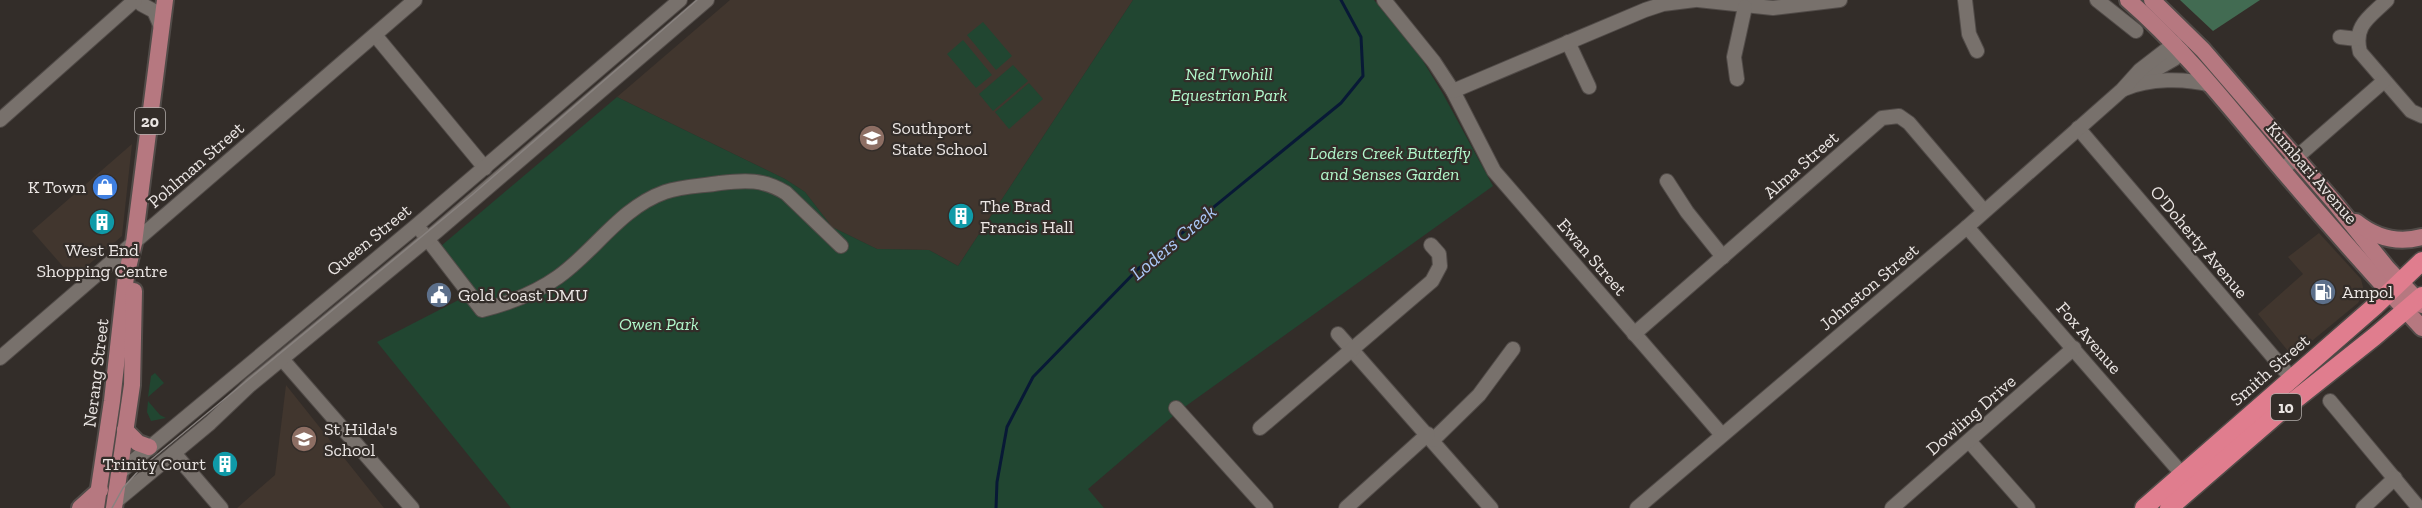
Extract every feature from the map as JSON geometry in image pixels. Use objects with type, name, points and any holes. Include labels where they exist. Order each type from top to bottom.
[{"type":"highway","name":"Smith Street","points":[[2144,508],[2292,379],[2422,261]]},
{"type":"highway","name":"10","points":[[2169,508],[2281,411],[2417,303]]},
{"type":"main road","name":"Nerang Street","points":[[96,508],[112,401],[126,276],[134,243],[165,0]]},
{"type":"main road","name":"Kumbari Avenue","points":[[2127,0],[2178,47],[2282,170],[2395,287],[2417,303],[2422,328]]},
{"type":"main road","name":"Kumbari Avenue","points":[[2152,0],[2190,36],[2297,158],[2368,246],[2395,287]]},
{"type":"main road","points":[[2178,47],[2190,36]]},
{"type":"main road","points":[[2339,208],[2361,226],[2383,237],[2402,240],[2422,237]]},
{"type":"main road","name":"Nerang Street","points":[[112,506],[126,430],[133,361],[134,243]]},
{"type":"main road","points":[[126,430],[138,443],[149,447]]},
{"type":"main road","name":"Queen Street","points":[[80,508],[119,473]]},
{"type":"street","name":"Pohlman Street","points":[[0,358],[415,0]]},
{"type":"street","name":"Queen Street","points":[[119,473],[485,168],[680,0]]},
{"type":"street","name":"Queen Street","points":[[112,506],[706,0]]},
{"type":"street","name":"Ewan Street","points":[[1384,0],[1434,62],[1453,91],[1494,171],[1722,435]]},
{"type":"street","points":[[1453,91],[1663,4],[1697,0],[1745,7],[1795,7],[1840,0]]},
{"type":"street","points":[[1965,0],[1969,34],[1977,51]]},
{"type":"street","points":[[2097,0],[2136,31]]},
{"type":"street","points":[[2387,0],[2360,26],[2357,39],[2360,52],[2411,111],[2422,116]]},
{"type":"street","points":[[0,120],[117,17],[141,1],[154,11],[161,27]]},
{"type":"street","points":[[1737,79],[1734,57],[1745,7]]},
{"type":"street","points":[[2140,70],[2155,49],[2157,40],[2154,23]]},
{"type":"street","points":[[375,35],[485,168]]},
{"type":"street","points":[[2340,37],[2357,39]]},
{"type":"street","points":[[1568,42],[1589,87]]},
{"type":"street","name":"Johnston Street","points":[[1636,508],[1967,227],[2122,90],[2140,70],[2178,47]]},
{"type":"street","name":"Johnston Street","points":[[2122,90],[2174,59],[2178,47]]},
{"type":"street","points":[[2282,170],[2384,81]]},
{"type":"street","points":[[2122,90],[2140,83],[2156,82],[2211,85]]},
{"type":"street","name":"Alma Street","points":[[1634,334],[1882,118],[1899,116],[1909,123],[1984,211]]},
{"type":"street","name":"O'Doherty Avenue","points":[[2078,128],[2292,379]]},
{"type":"street","points":[[416,226],[482,310],[524,298],[539,290],[560,276],[638,205],[668,191],[744,180],[775,187],[786,193],[841,246]]},
{"type":"street","points":[[1667,180],[1687,212],[1723,256]]},
{"type":"street","name":"Fox Avenue","points":[[1967,227],[2182,474]]},
{"type":"street","points":[[1260,428],[1432,280],[1440,266],[1439,254],[1431,245]]},
{"type":"street","points":[[1338,334],[1491,508]]},
{"type":"street","name":"Dowling Drive","points":[[1892,508],[2074,348]]},
{"type":"street","points":[[1346,508],[1479,395],[1513,349]]},
{"type":"street","points":[[282,359],[412,508]]},
{"type":"street","points":[[2330,401],[2420,508]]},
{"type":"street","points":[[1177,408],[1266,508]]},
{"type":"street","points":[[1969,441],[2028,508]]},
{"type":"street","points":[[174,453],[220,508]]},
{"type":"street","points":[[2363,508],[2395,478]]},
{"type":"shaded area","name":"Southport State School","points":[[730,0],[1133,0],[958,266],[929,250],[877,249],[832,227],[805,192],[785,179],[617,97]]},
{"type":"shaded area","name":"K Town","points":[[132,144],[122,236],[73,278],[32,231]]},
{"type":"shaded area","name":"Ampol","points":[[2319,233],[2361,279],[2362,296],[2358,303],[2296,354],[2288,351],[2258,314],[2303,274],[2288,257]]},
{"type":"shaded area","name":"St Hilda's School","points":[[286,385],[384,508],[237,508],[275,475]]},
{"type":"green space","name":"Owen Park","points":[[1133,0],[1374,0],[1420,56],[1493,186],[1179,411],[1088,489],[1104,508],[511,508],[377,342],[476,291],[441,246],[617,97],[785,179],[805,192],[832,227],[877,249],[929,250],[958,266]]},
{"type":"green space","points":[[2180,0],[2260,0],[2213,31]]},
{"type":"green space","points":[[983,22],[1012,56],[996,70],[967,35]]},
{"type":"green space","points":[[963,40],[992,75],[976,88],[947,54]]},
{"type":"green space","points":[[1013,65],[1028,81],[993,111],[979,94]]},
{"type":"green space","points":[[1029,83],[1043,99],[1009,129],[995,112]]},
{"type":"green space","points":[[155,373],[164,383],[148,397],[151,376]]},
{"type":"green space","points":[[148,401],[160,415],[166,418],[151,421],[147,412]]},
{"type":"waterway","name":"Loders Creek","points":[[996,508],[997,482],[1007,427],[1033,377],[1138,269],[1341,103],[1363,76],[1361,37],[1341,0]]},
{"type":"tram line","points":[[112,508],[123,488],[141,468],[472,195],[697,0]]},
{"type":"place","name":"Southport State School","points":[[872,138]]},
{"type":"place","name":"K Town","points":[[105,187]]},
{"type":"place","name":"The Brad Francis Hall","points":[[961,216]]},
{"type":"place","name":"West End Shopping Centre","points":[[102,222]]},
{"type":"place","name":"Ampol","points":[[2323,292]]},
{"type":"place","name":"Gold Coast DMU","points":[[439,295]]},
{"type":"place","name":"St Hilda's School","points":[[304,439]]},
{"type":"place","name":"Trinity Court","points":[[225,464]]},
{"type":"park label","name":"Ned Twohill Equestrian Park","points":[[1229,84]]},
{"type":"park label","name":"Loders Creek Butterfly and Senses Garden","points":[[1390,163]]}]
